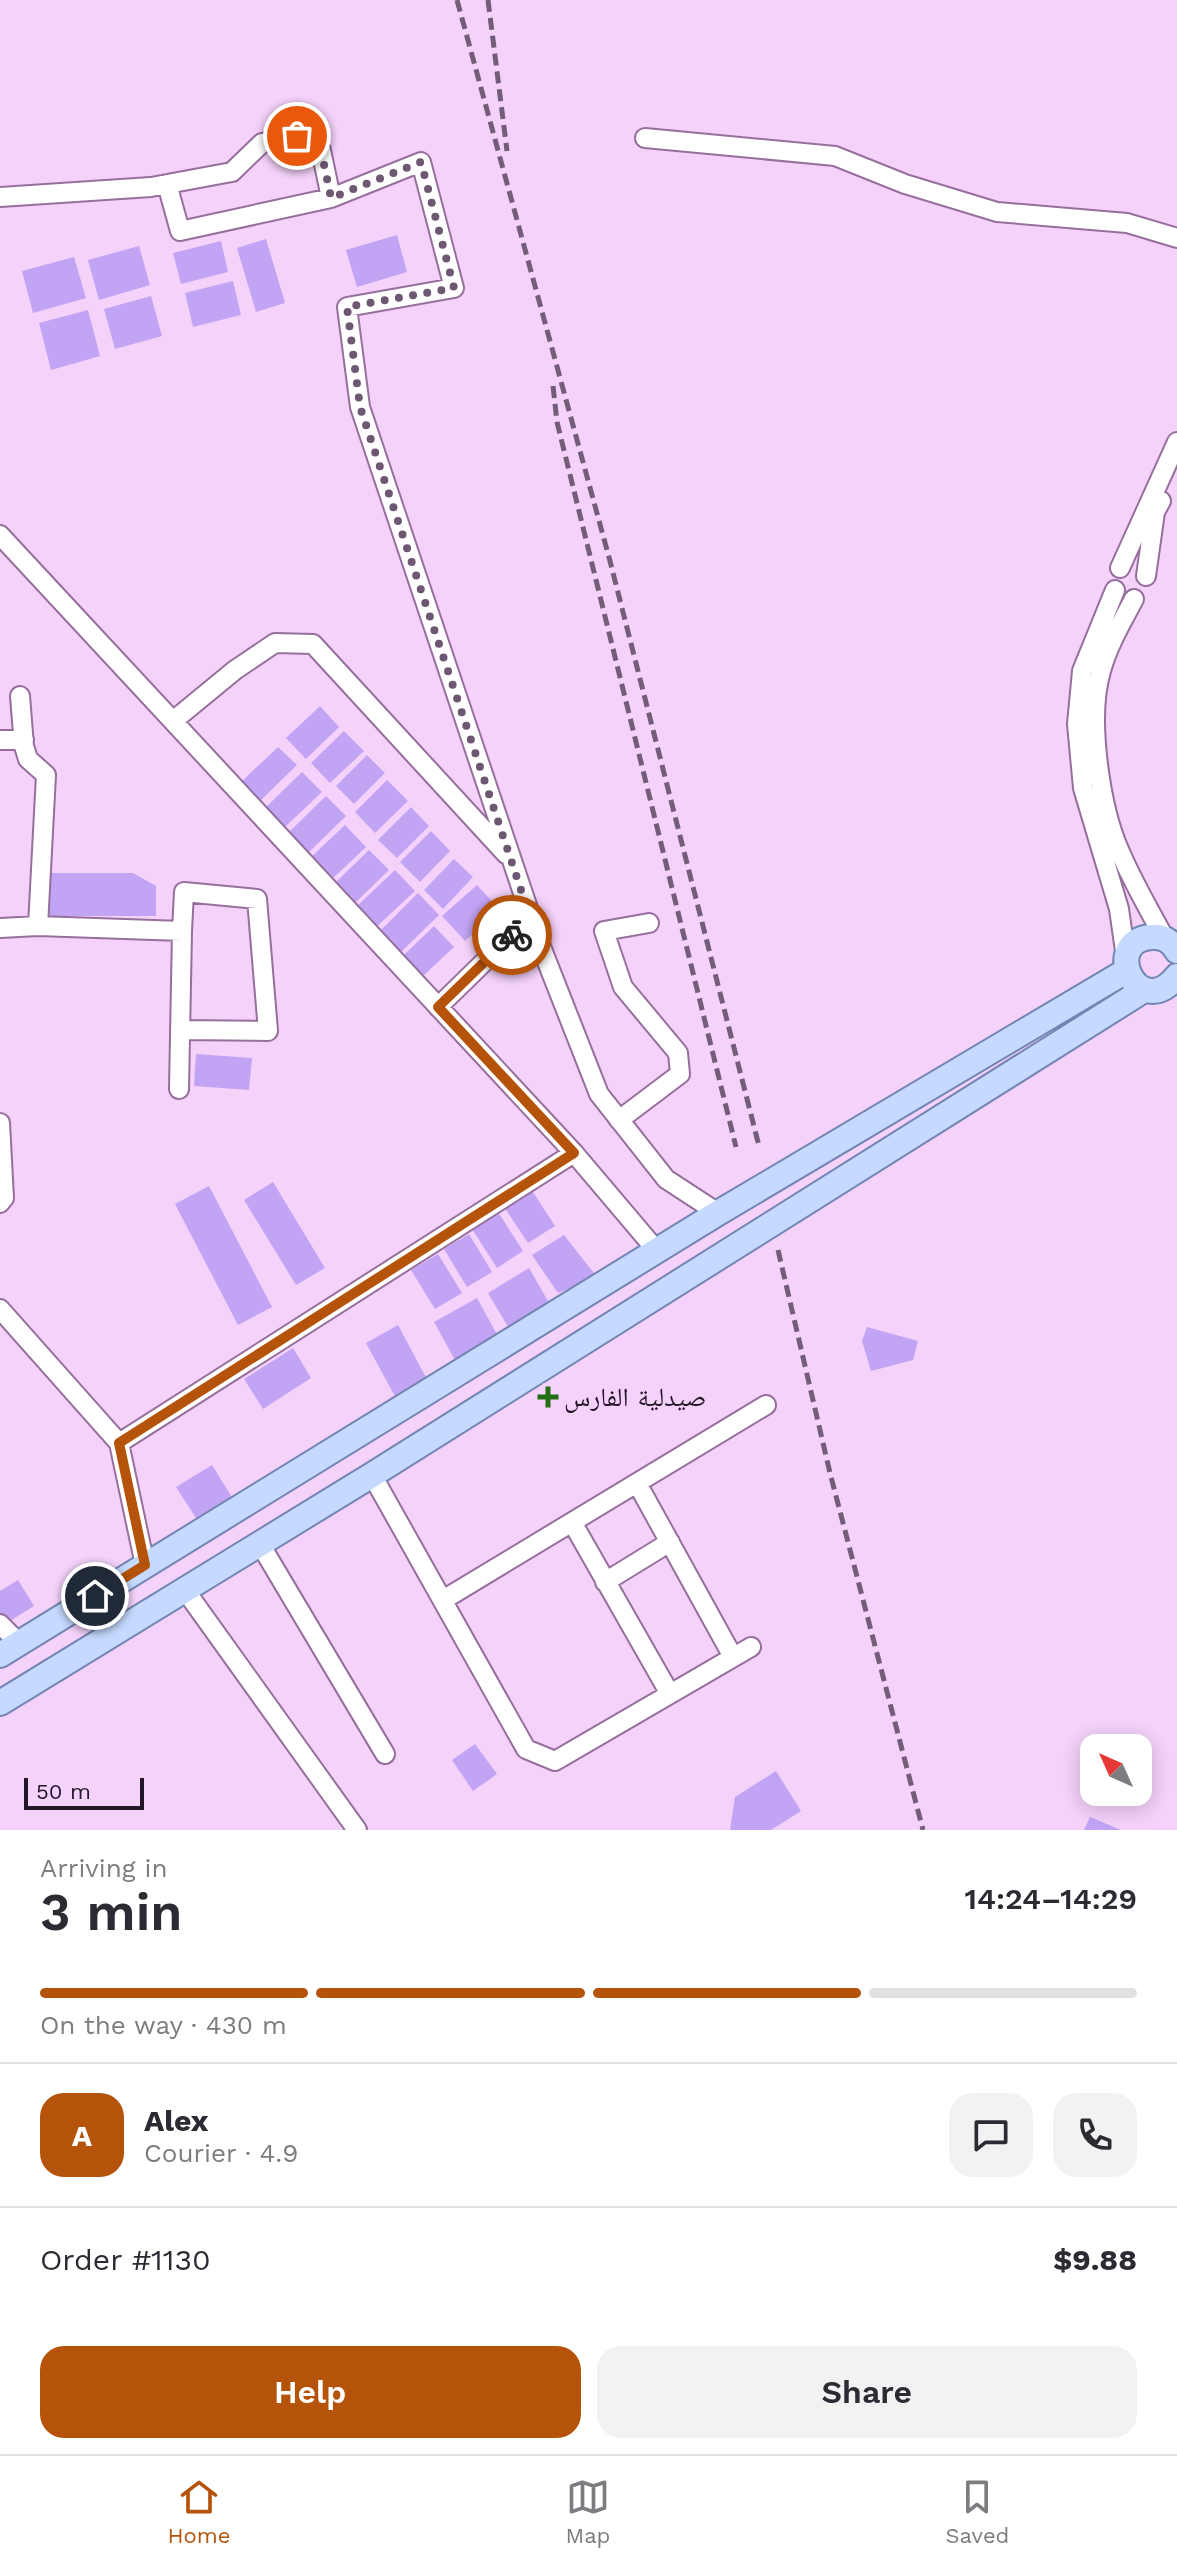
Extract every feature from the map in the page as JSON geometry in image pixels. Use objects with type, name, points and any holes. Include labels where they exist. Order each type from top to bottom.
[{"type":"main road","points":[[1173,944],[1155,936],[1142,938],[1132,946],[1126,965],[1133,983],[1144,990],[1156,991],[1168,987],[1177,976]]},
{"type":"main road","points":[[9,1649],[1126,965]]},
{"type":"main road","points":[[0,1703],[372,1475],[1144,990]]},
{"type":"street","points":[[0,197],[167,184],[232,172],[262,143],[297,136],[321,150],[331,198]]},
{"type":"street","points":[[645,138],[835,156],[905,184],[997,212],[1127,223],[1177,238]]},
{"type":"street","points":[[167,184],[180,231],[331,198],[421,162],[454,288],[347,307],[360,407],[530,917],[599,1094],[666,1179],[718,1213]]},
{"type":"street","points":[[1126,965],[1119,909],[1083,788],[1077,724],[1082,671],[1115,590],[1114,574],[1120,568],[1177,442]]},
{"type":"street","points":[[1173,944],[1118,848],[1101,785],[1095,723],[1099,675],[1110,645],[1134,599],[1145,590],[1155,512],[1177,469]]},
{"type":"street","points":[[0,535],[574,1153],[657,1251]]},
{"type":"street","points":[[1120,568],[1135,565],[1146,576]]},
{"type":"street","points":[[1115,590],[1120,596],[1134,599]]},
{"type":"street","points":[[173,721],[235,670],[275,643],[313,644],[511,859]]},
{"type":"street","points":[[20,696],[28,759],[46,775],[38,926]]},
{"type":"street","points":[[0,740],[24,740]]},
{"type":"street","points":[[179,1089],[180,1030],[182,931],[184,892],[257,899],[268,1031],[180,1030]]},
{"type":"street","points":[[438,1007],[530,917]]},
{"type":"street","points":[[619,1120],[680,1074],[678,1053],[623,987],[604,931],[649,923]]},
{"type":"street","points":[[0,928],[38,926],[182,931]]},
{"type":"street","points":[[0,1123],[4,1198],[0,1203]]},
{"type":"street","points":[[119,1443],[574,1153]]},
{"type":"street","points":[[0,1309],[119,1443],[145,1565]]},
{"type":"street","points":[[443,1600],[766,1405]]},
{"type":"street","points":[[372,1475],[526,1749],[555,1761],[751,1647]]},
{"type":"street","points":[[637,1483],[733,1657]]},
{"type":"street","points":[[572,1522],[670,1694]]},
{"type":"street","points":[[605,1582],[670,1542]]},
{"type":"street","points":[[260,1544],[385,1754]]},
{"type":"street","points":[[185,1590],[357,1830]]},
{"type":"street","points":[[0,1624],[9,1649]]},
{"type":"building","points":[[397,235],[407,272],[357,287],[346,250]]},
{"type":"building","points":[[266,239],[285,303],[256,312],[237,248]]},
{"type":"building","points":[[221,241],[228,272],[181,284],[173,253]]},
{"type":"building","points":[[139,246],[150,285],[99,300],[88,260]]},
{"type":"building","points":[[74,257],[86,298],[33,313],[22,271]]},
{"type":"building","points":[[233,281],[241,315],[193,327],[185,293]]},
{"type":"building","points":[[151,296],[162,336],[115,349],[104,309]]},
{"type":"building","points":[[88,310],[100,356],[51,370],[39,323]]},
{"type":"building","points":[[320,706],[339,727],[306,759],[286,738]]},
{"type":"building","points":[[344,731],[364,751],[330,783],[311,763]]},
{"type":"building","points":[[278,747],[297,765],[259,802],[240,783]]},
{"type":"building","points":[[367,755],[385,773],[354,804],[336,786]]},
{"type":"building","points":[[302,772],[322,792],[285,827],[265,808]]},
{"type":"building","points":[[387,780],[408,801],[375,833],[355,812]]},
{"type":"building","points":[[326,796],[346,816],[309,852],[289,832]]},
{"type":"building","points":[[411,807],[429,826],[397,858],[378,840]]},
{"type":"building","points":[[345,825],[366,847],[330,881],[309,859]]},
{"type":"building","points":[[431,831],[450,851],[420,882],[400,862]]},
{"type":"building","points":[[369,850],[389,870],[353,905],[333,885]]},
{"type":"building","points":[[454,859],[473,877],[443,909],[424,890]]},
{"type":"building","points":[[395,870],[415,891],[374,929],[355,908]]},
{"type":"building","points":[[42,873],[133,873],[156,886],[156,916],[42,916]]},
{"type":"building","points":[[477,885],[500,910],[465,941],[442,916]]},
{"type":"building","points":[[418,893],[439,915],[401,952],[380,931]]},
{"type":"building","points":[[434,926],[454,947],[423,976],[404,955]]},
{"type":"building","points":[[196,1054],[252,1058],[249,1090],[194,1086]]},
{"type":"building","points":[[273,1182],[325,1268],[296,1285],[244,1200]]},
{"type":"building","points":[[209,1186],[272,1307],[238,1325],[175,1204]]},
{"type":"building","points":[[531,1189],[555,1226],[528,1243],[504,1207]]},
{"type":"building","points":[[498,1212],[523,1251],[497,1268],[472,1229]]},
{"type":"building","points":[[469,1234],[492,1272],[467,1287],[444,1249]]},
{"type":"building","points":[[564,1235],[597,1277],[558,1293],[532,1255]]},
{"type":"building","points":[[438,1254],[462,1293],[435,1309],[411,1270]]},
{"type":"building","points":[[529,1268],[552,1308],[511,1332],[488,1293]]},
{"type":"building","points":[[477,1298],[499,1338],[456,1362],[434,1322]]},
{"type":"building","points":[[398,1325],[430,1385],[398,1402],[366,1343]]},
{"type":"building","points":[[867,1327],[918,1341],[913,1360],[871,1371],[862,1341]]},
{"type":"building","points":[[293,1348],[311,1378],[263,1409],[244,1379]]},
{"type":"building","points":[[212,1465],[233,1499],[198,1521],[176,1487]]},
{"type":"building","points":[[18,1580],[34,1606],[5,1624],[0,1617],[0,1591]]},
{"type":"building","points":[[475,1744],[497,1774],[473,1791],[452,1760]]},
{"type":"building","points":[[776,1771],[801,1811],[771,1830],[730,1830],[735,1797]]},
{"type":"building","points":[[1090,1817],[1121,1830],[1084,1830]]},
{"type":"railway","points":[[457,0],[610,561],[759,1146]]},
{"type":"railway","points":[[488,0],[507,151]]},
{"type":"railway","points":[[553,386],[557,422],[736,1147]]},
{"type":"railway","points":[[778,1250],[830,1473],[923,1830]]},
{"type":"way so far","points":[[297,136],[321,150],[331,198],[421,162],[454,288],[347,307],[360,407],[530,917],[512,935]]},
{"type":"place","name":"صيدلية الفارس","points":[[548,1397]]},
{"type":"route","points":[[95,1596],[145,1565],[119,1443],[574,1153],[438,1007],[512,935]]}]
